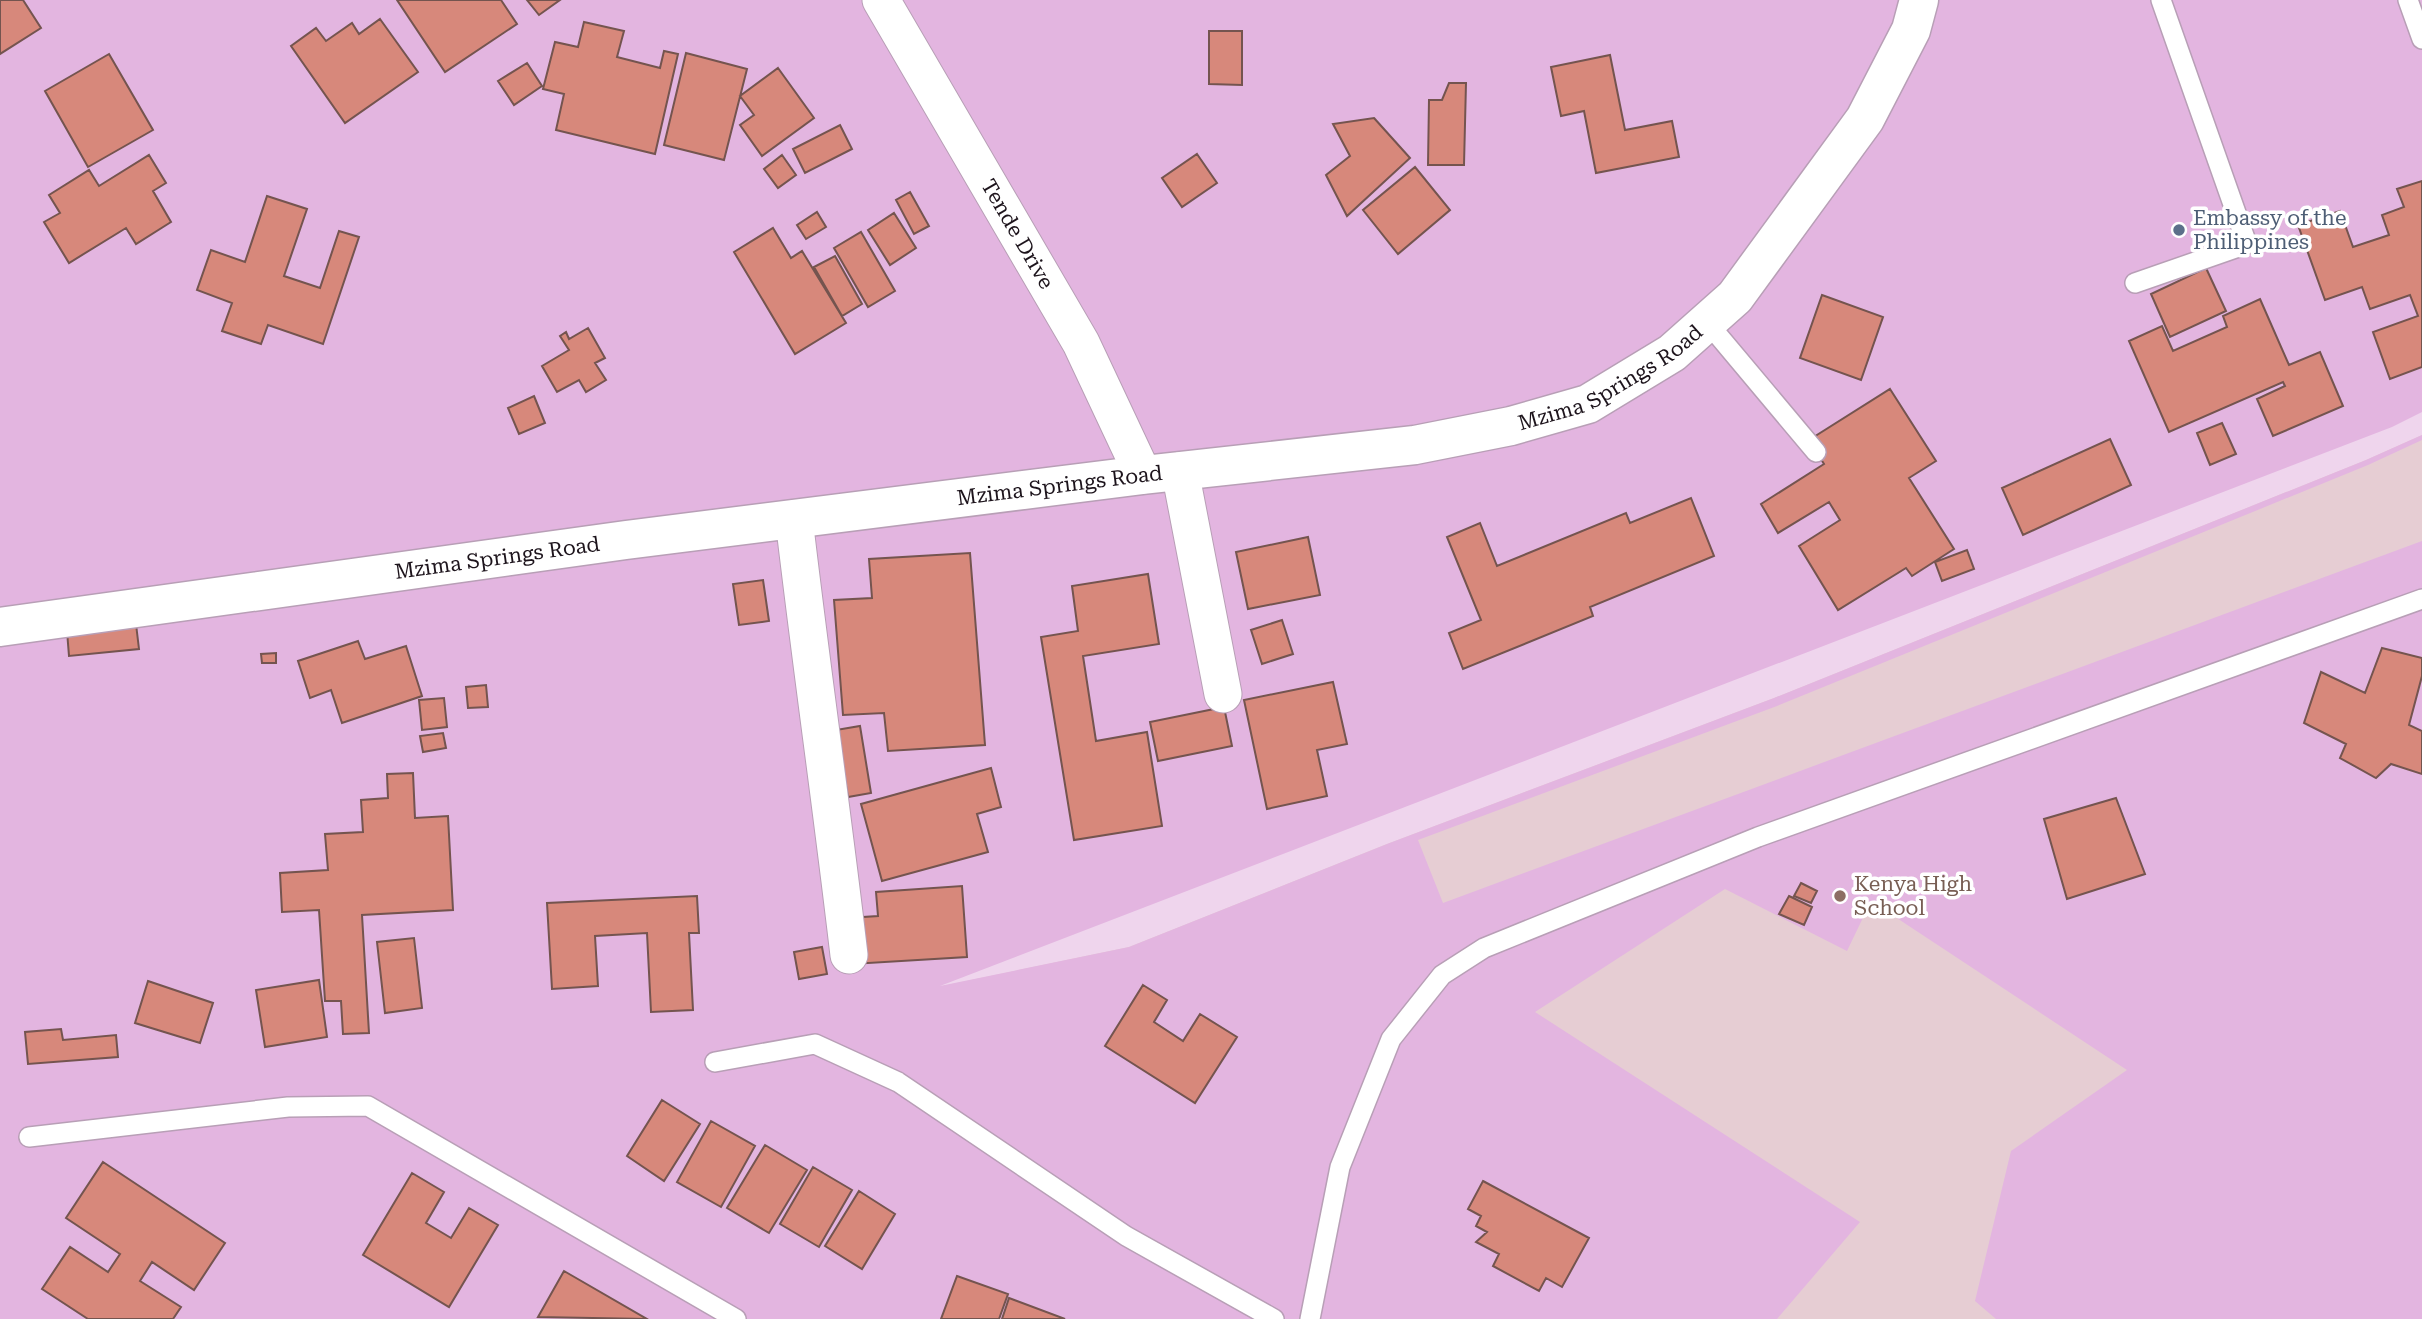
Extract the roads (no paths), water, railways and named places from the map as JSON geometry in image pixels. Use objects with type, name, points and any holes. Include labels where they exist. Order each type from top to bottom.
[{"type":"street","name":"Tende Drive","points":[[881,0],[1081,343],[1161,473],[1223,694]]},
{"type":"street","name":"Mzima Springs Road","points":[[0,627],[612,542],[1161,473],[1415,445],[1511,426],[1588,404],[1672,354],[1735,297],[1865,120],[1911,30],[1919,0]]},
{"type":"street","points":[[794,519],[849,955]]},
{"type":"lane","points":[[2135,283],[2247,244],[2161,0]]},
{"type":"lane","points":[[2408,0],[2422,38]]},
{"type":"lane","points":[[1707,322],[1816,452]]},
{"type":"lane","points":[[1310,1319],[1340,1167],[1391,1039],[1442,975],[1452,968],[1484,948],[1758,837],[2422,599]]},
{"type":"lane","points":[[715,1062],[815,1044],[898,1082],[1126,1236],[1274,1319]]},
{"type":"lane","points":[[29,1137],[288,1107],[368,1106],[736,1319]]},
{"type":"place","name":"Embassy of the Philippines","points":[[2179,230]]},
{"type":"place","name":"Kenya High School","points":[[1840,896]]}]
